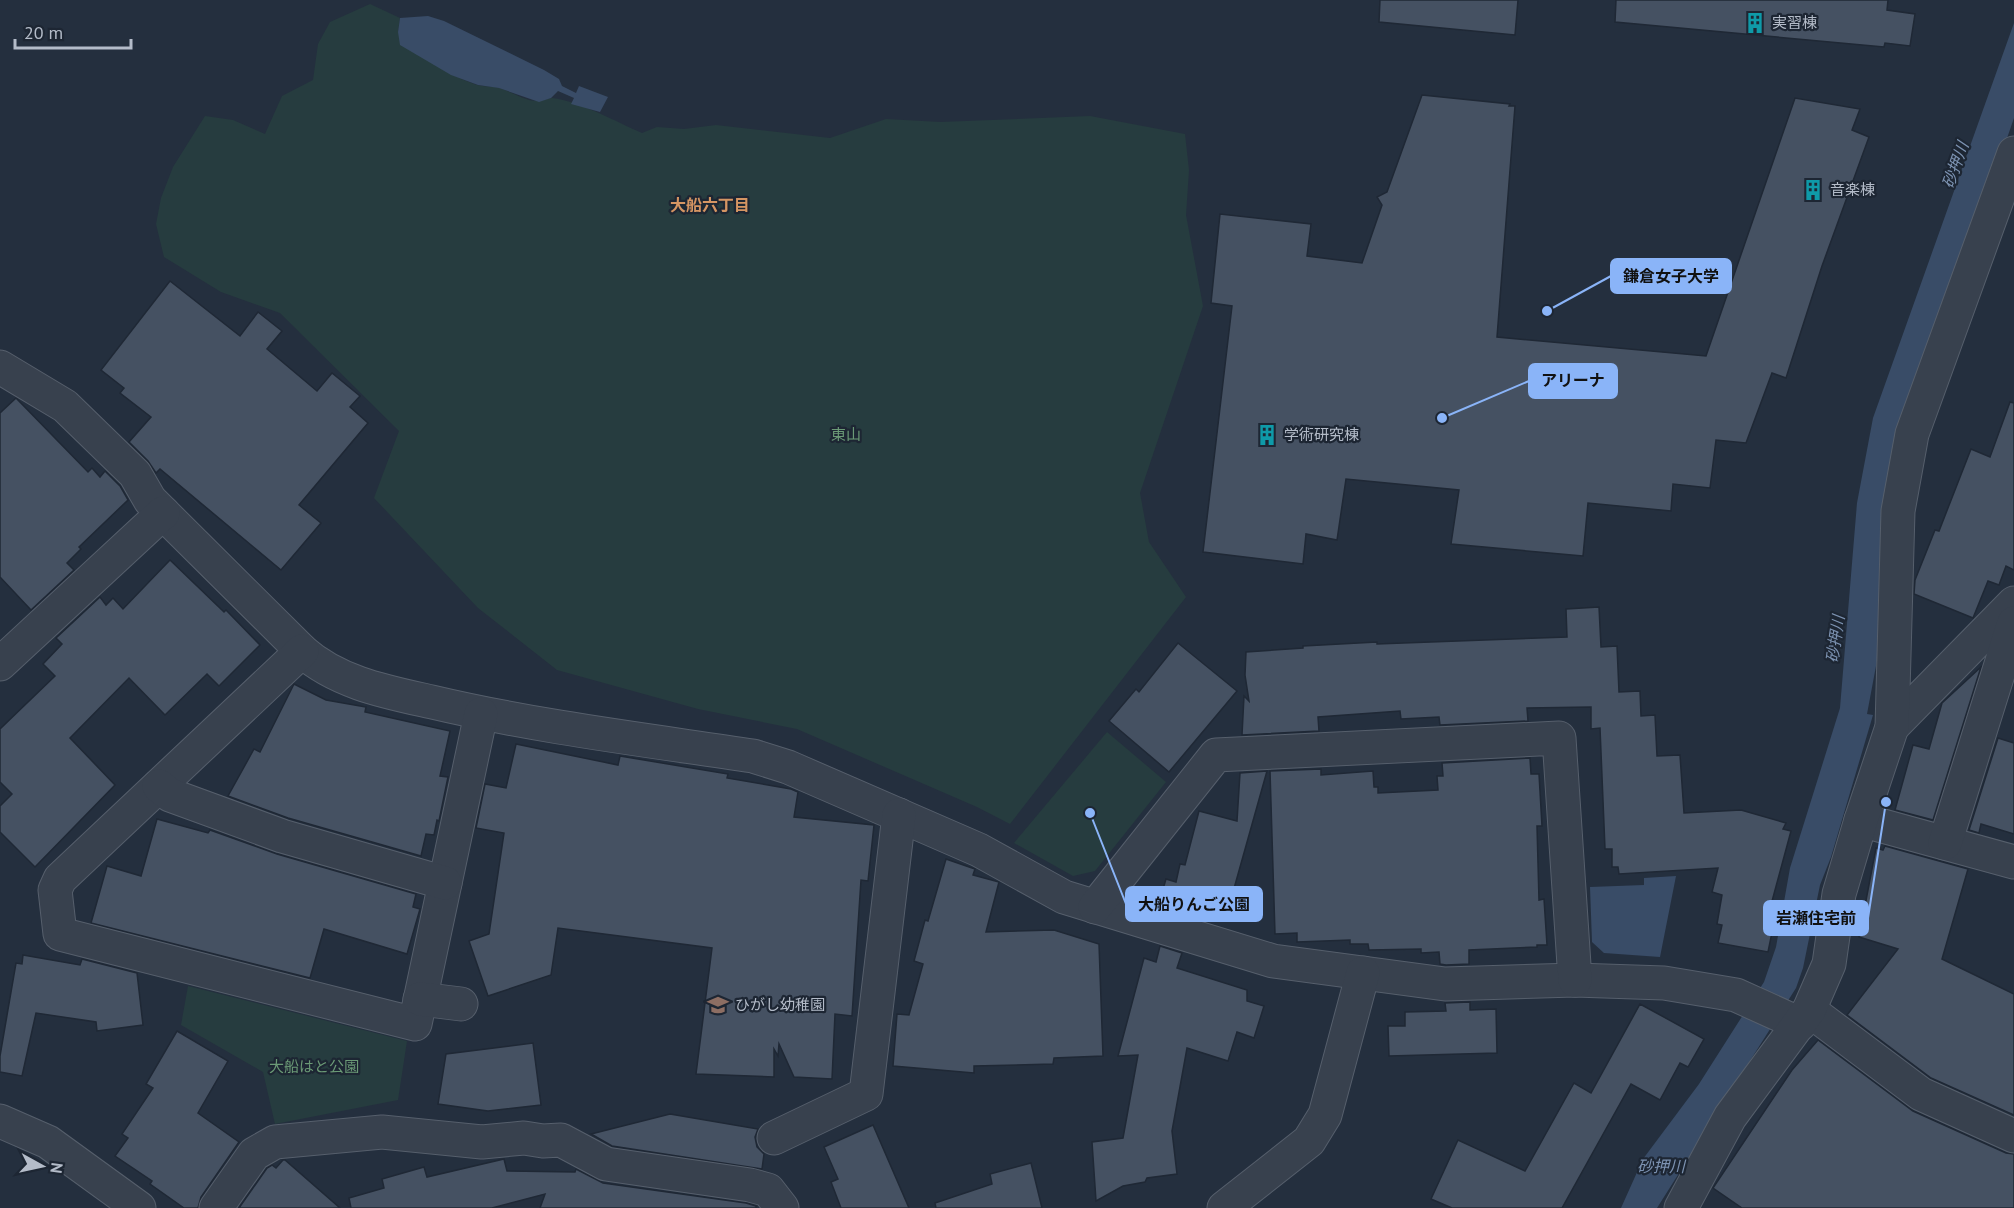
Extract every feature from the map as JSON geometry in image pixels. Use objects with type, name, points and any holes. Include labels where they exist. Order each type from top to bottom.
[{"type":"street","points":[[1681,1208],[1730,1117],[1800,1018],[1829,964],[1839,894],[1892,727],[1898,511],[1912,434],[2014,153]]},
{"type":"street","points":[[4,376],[65,405],[135,474],[150,500],[302,651],[318,664],[353,681],[481,714],[753,756],[788,767],[979,850],[1064,897],[1273,961],[1445,984],[1575,980],[1664,983],[1736,995],[1800,1018],[1921,1094],[2014,1136]]},
{"type":"street","points":[[0,664],[163,513]]},
{"type":"street","points":[[1892,727],[2013,611]]},
{"type":"street","points":[[1945,843],[2013,611]]},
{"type":"street","points":[[302,651],[60,879],[55,890],[60,934],[415,1024],[481,714]]},
{"type":"street","points":[[1095,907],[1216,755],[1559,738],[1575,980]]},
{"type":"street","points":[[159,786],[170,795],[282,836],[445,883]]},
{"type":"street","points":[[774,1138],[866,1094],[899,815]]},
{"type":"street","points":[[1861,820],[2014,862]]},
{"type":"street","points":[[1224,1208],[1309,1141],[1325,1115],[1363,973]]},
{"type":"street","points":[[420,999],[461,1004]]},
{"type":"street","points":[[0,1121],[48,1143],[139,1208]]},
{"type":"street","points":[[216,1208],[254,1154],[275,1142],[382,1132],[482,1142],[525,1138],[543,1141],[561,1140],[606,1164],[750,1185],[768,1190],[782,1208]]},
{"type":"green space","name":"東山","points":[[370,4],[400,18],[398,32],[434,63],[465,81],[480,86],[500,88],[529,100],[541,101],[552,98],[574,103],[642,133],[657,127],[684,129],[716,125],[830,138],[886,119],[940,122],[1090,116],[1185,134],[1189,170],[1186,215],[1203,306],[1140,493],[1149,542],[1186,597],[1010,824],[977,807],[797,729],[698,709],[557,670],[478,608],[374,498],[399,431],[280,313],[221,292],[164,257],[156,224],[161,198],[173,167],[205,116],[233,120],[265,134],[282,96],[313,80],[318,44],[330,22]]},
{"type":"green space","points":[[1107,732],[1166,782],[1095,871],[1073,876],[1014,843]]},
{"type":"green space","name":"大船はと公園","points":[[188,986],[407,1041],[398,1100],[275,1124],[263,1072],[181,1025]]},
{"type":"water","points":[[428,16],[444,21],[544,70],[559,79],[562,86],[576,93],[579,86],[608,97],[600,112],[571,104],[574,98],[558,91],[551,98],[539,102],[451,75],[400,45],[398,32],[400,18]]},
{"type":"water","name":"砂押川","points":[[2014,23],[2014,118],[1900,447],[1879,650],[1867,714],[1873,715],[1831,857],[1820,885],[1803,968],[1796,988],[1657,1208],[1621,1208],[1643,1159],[1699,1084],[1764,982],[1776,947],[1790,868],[1840,708],[1857,503],[1873,418]]},
{"type":"water","points":[[1676,876],[1660,957],[1604,953],[1592,942],[1590,887],[1644,885],[1644,878]]},
{"type":"building","points":[[1380,0],[1518,0],[1515,35],[1379,22]]},
{"type":"building","points":[[1616,0],[1888,0],[1887,10],[1915,14],[1910,46],[1885,43],[1884,47],[1615,22]]},
{"type":"building","points":[[1422,95],[1515,106],[1497,337],[1706,356],[1795,98],[1860,109],[1852,130],[1869,137],[1822,266],[1786,378],[1772,373],[1746,443],[1716,440],[1710,488],[1673,484],[1671,511],[1588,503],[1583,556],[1451,544],[1459,490],[1346,479],[1337,540],[1306,534],[1303,564],[1203,552],[1232,306],[1211,303],[1220,214],[1311,224],[1307,256],[1362,263],[1382,205],[1377,197],[1387,192]]},
{"type":"building","points":[[170,281],[240,336],[258,312],[282,331],[267,349],[317,391],[332,373],[360,396],[350,407],[368,423],[299,505],[321,523],[281,570],[160,469],[156,473],[148,461],[129,442],[151,417],[120,393],[124,388],[101,370]]},
{"type":"building","points":[[16,398],[88,472],[92,468],[100,477],[105,471],[120,486],[128,500],[79,547],[81,549],[67,563],[74,570],[31,610],[0,577],[0,413]]},
{"type":"building","points":[[2010,402],[2014,403],[2014,570],[2006,566],[1999,585],[1988,581],[1973,618],[1914,594],[1915,580],[1935,530],[1939,531],[1971,449],[1990,457]]},
{"type":"building","points":[[170,560],[224,612],[226,610],[260,645],[219,686],[207,674],[165,715],[129,678],[70,738],[115,785],[35,867],[0,832],[0,806],[12,794],[0,782],[0,729],[55,676],[43,664],[62,644],[56,638],[100,597],[106,605],[113,598],[123,609]]},
{"type":"building","points":[[1599,607],[1601,647],[1617,646],[1619,692],[1640,691],[1641,716],[1655,715],[1657,756],[1680,755],[1684,813],[1741,810],[1786,823],[1783,829],[1791,831],[1768,916],[1775,918],[1768,952],[1718,943],[1722,925],[1717,924],[1722,895],[1712,892],[1718,868],[1619,874],[1618,867],[1612,867],[1612,849],[1605,849],[1600,728],[1591,729],[1591,707],[1527,708],[1528,721],[1440,725],[1439,717],[1401,719],[1400,711],[1318,717],[1319,731],[1242,735],[1244,696],[1249,701],[1245,675],[1246,652],[1377,642],[1377,644],[1567,637],[1566,609]]},
{"type":"building","points":[[1178,643],[1237,691],[1169,772],[1109,721],[1136,689],[1139,692]]},
{"type":"building","points":[[1981,667],[1933,820],[1895,810],[1913,745],[1929,749],[1942,703]]},
{"type":"building","points":[[294,684],[326,700],[366,707],[365,712],[450,731],[440,776],[448,777],[439,821],[437,820],[434,835],[426,834],[421,856],[288,818],[228,796],[254,749],[260,752]]},
{"type":"building","points":[[1998,738],[2014,743],[2014,834],[1981,824],[1979,833],[1969,830]]},
{"type":"building","points":[[516,744],[618,765],[620,756],[728,774],[727,778],[798,792],[794,817],[874,825],[868,881],[861,880],[852,1016],[835,1014],[832,1079],[794,1077],[779,1044],[778,1056],[774,1049],[774,1077],[696,1074],[712,948],[558,928],[551,975],[488,996],[469,941],[489,934],[504,833],[476,828],[485,784],[506,788]]},
{"type":"building","points":[[1530,758],[1531,774],[1539,774],[1542,826],[1537,826],[1539,900],[1544,899],[1547,945],[1469,950],[1469,964],[1446,965],[1440,964],[1439,952],[1421,953],[1421,949],[1369,950],[1368,944],[1350,944],[1350,940],[1297,942],[1297,933],[1275,934],[1270,771],[1321,769],[1321,775],[1373,771],[1374,787],[1378,787],[1378,793],[1438,790],[1437,776],[1443,776],[1442,763]]},
{"type":"building","points":[[1267,771],[1226,917],[1222,916],[1221,919],[1196,912],[1195,917],[1158,906],[1166,879],[1176,882],[1180,864],[1185,865],[1199,811],[1237,821],[1240,773]]},
{"type":"building","points":[[157,819],[208,833],[210,830],[277,854],[416,894],[413,907],[420,909],[407,954],[324,929],[310,978],[91,923],[107,866],[141,876]]},
{"type":"building","points":[[1885,846],[1968,869],[1942,959],[2014,994],[2014,1115],[1931,1078],[1847,1015],[1898,949],[1859,937],[1876,848],[1883,850]]},
{"type":"building","points":[[946,859],[975,869],[973,875],[999,882],[986,932],[1054,930],[1099,944],[1103,1056],[1054,1058],[1053,1064],[974,1066],[974,1073],[893,1066],[897,1014],[909,1015],[923,964],[914,961]]},
{"type":"building","points":[[1160,946],[1182,953],[1177,968],[1247,990],[1247,1001],[1264,1006],[1254,1038],[1237,1032],[1228,1061],[1187,1048],[1172,1131],[1177,1174],[1147,1178],[1145,1182],[1123,1186],[1096,1201],[1092,1142],[1123,1138],[1138,1055],[1118,1056],[1144,958],[1156,962]]},
{"type":"building","points":[[23,955],[80,965],[82,959],[137,973],[143,1025],[97,1031],[96,1022],[36,1013],[22,1076],[0,1072],[0,1056],[16,963],[22,964]]},
{"type":"building","points":[[1470,1002],[1470,1010],[1496,1009],[1497,1053],[1389,1056],[1388,1026],[1405,1026],[1405,1012],[1446,1011],[1445,1003]]},
{"type":"building","points":[[1640,1004],[1704,1039],[1688,1067],[1680,1063],[1660,1100],[1631,1084],[1562,1208],[1452,1208],[1431,1199],[1458,1140],[1525,1171],[1574,1083],[1591,1093]]},
{"type":"building","points":[[177,1031],[228,1061],[198,1113],[239,1142],[201,1197],[198,1208],[184,1208],[150,1184],[152,1181],[115,1156],[128,1138],[122,1134],[153,1088],[146,1084]]},
{"type":"building","points":[[1818,1040],[1913,1111],[2006,1153],[2014,1154],[2014,1208],[1742,1208],[1713,1188],[1792,1070]]},
{"type":"building","points":[[533,1043],[541,1105],[488,1111],[438,1104],[446,1054]]},
{"type":"building","points":[[670,1114],[758,1129],[755,1137],[757,1147],[764,1154],[762,1169],[612,1146],[591,1134]]},
{"type":"building","points":[[873,1125],[909,1208],[841,1208],[831,1182],[838,1179],[824,1147]]},
{"type":"building","points":[[504,1159],[507,1171],[575,1172],[576,1169],[603,1183],[746,1203],[756,1208],[540,1208],[545,1194],[492,1208],[351,1208],[349,1198],[384,1188],[382,1179],[424,1167],[427,1177]]},
{"type":"building","points":[[283,1160],[340,1208],[239,1208],[267,1168],[272,1165],[276,1168]]},
{"type":"building","points":[[1031,1163],[1042,1208],[936,1208],[935,1203],[992,1184],[990,1174]]},
{"type":"place","name":"実習棟","points":[[1755,23]]},
{"type":"place","name":"音楽棟","points":[[1813,190]]},
{"type":"place","name":"鎌倉女子大学","points":[[1547,311]]},
{"type":"place","name":"アリーナ","points":[[1442,418]]},
{"type":"place","name":"学術研究棟","points":[[1267,435]]},
{"type":"place","name":"岩瀬住宅前","points":[[1886,802]]},
{"type":"place","name":"大船りんご公園","points":[[1090,813]]},
{"type":"place","name":"ひがし幼稚園","points":[[718,1005]]},
{"type":"district","name":"大船六丁目","points":[[710,205]]}]
